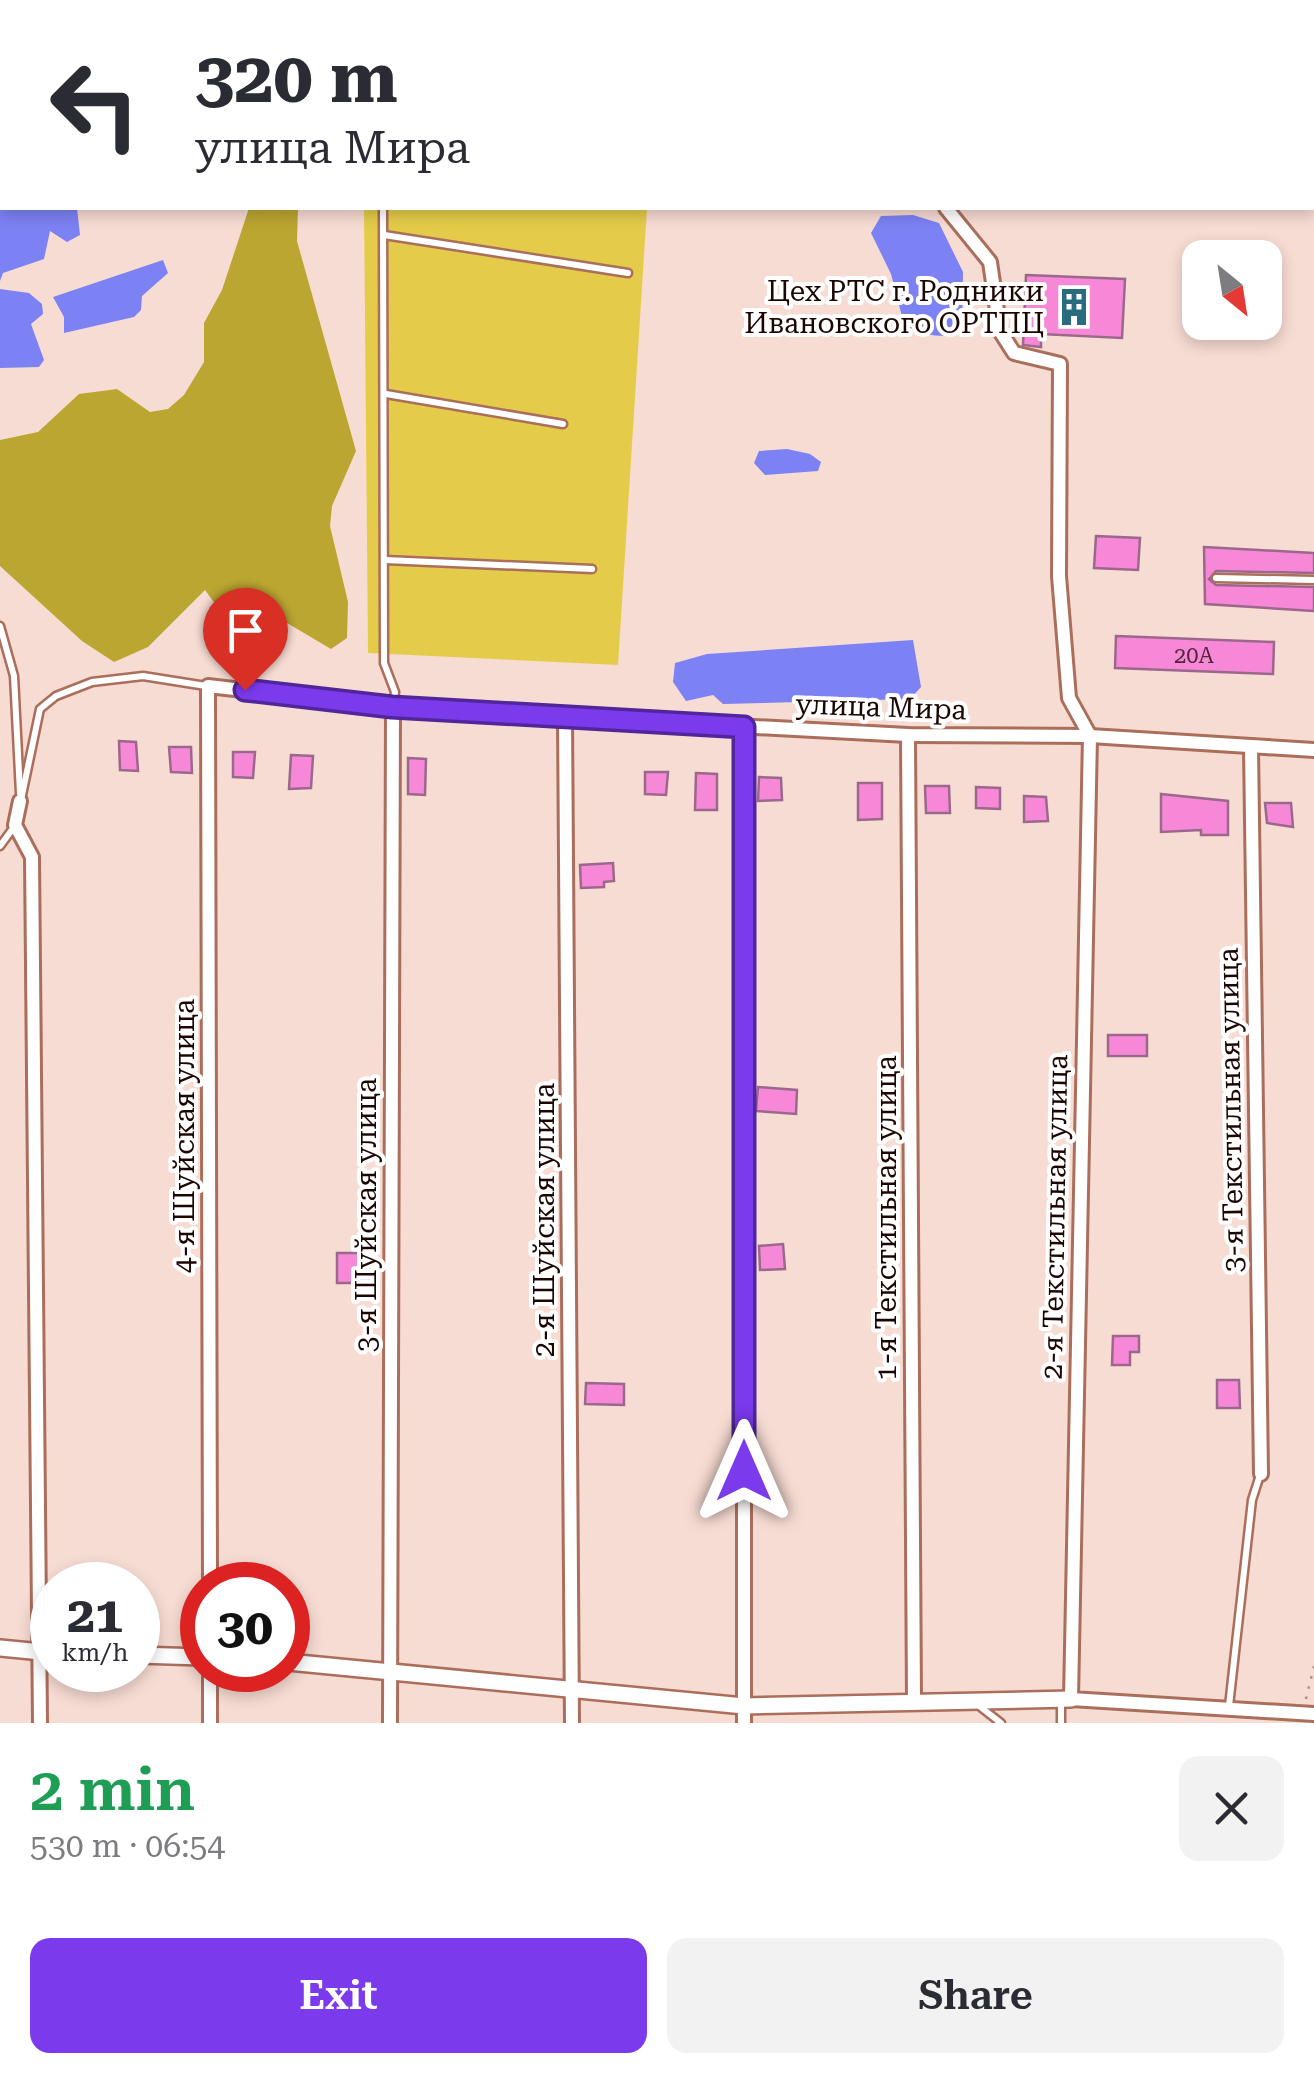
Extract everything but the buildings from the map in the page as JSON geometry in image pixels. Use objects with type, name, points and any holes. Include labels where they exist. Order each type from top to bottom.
[{"type":"street","points":[[948,210],[990,262],[1000,331],[1014,353],[1060,364],[1058,576],[1069,698],[1090,736]]},
{"type":"street","name":"улица Мира","points":[[208,686],[392,707],[908,735],[1090,736],[1314,750]]},
{"type":"street","name":"4-я Шуйская улица","points":[[208,686],[210,1562]]},
{"type":"street","name":"3-я Шуйская улица","points":[[390,1723],[392,707]]},
{"type":"street","name":"2-я Шуйская улица","points":[[565,717],[572,1723]]},
{"type":"street","points":[[744,727],[744,1715]]},
{"type":"street","name":"1-я Текстильная улица","points":[[908,735],[914,1701]]},
{"type":"street","name":"2-я Текстильная улица","points":[[1066,1699],[1090,736]]},
{"type":"street","name":"3-я Текстильная улица","points":[[1251,746],[1261,1474]]},
{"type":"street","points":[[20,801],[15,826],[32,857],[45,1562]]},
{"type":"street","points":[[0,1648],[30,1651]]},
{"type":"street","points":[[310,1664],[572,1688],[744,1715],[914,1701],[1066,1699],[1229,1706],[1308,1714]]},
{"type":"street","points":[[40,1723],[43,1692]]},
{"type":"street","points":[[210,1692],[210,1723]]},
{"type":"lane","points":[[383,210],[384,663],[395,692],[392,707]]},
{"type":"lane","points":[[384,235],[628,273]]},
{"type":"lane","points":[[386,394],[563,424]]},
{"type":"lane","points":[[385,560],[592,569]]},
{"type":"lane","points":[[1216,578],[1314,580]]},
{"type":"lane","points":[[0,626],[14,676],[20,801]]},
{"type":"lane","points":[[20,801],[40,709],[56,696],[92,682],[143,676],[208,686]]},
{"type":"lane","points":[[0,846],[15,826]]},
{"type":"lane","points":[[1229,1706],[1252,1500],[1261,1474]]},
{"type":"lane","points":[[1061,1723],[1066,1699]]},
{"type":"lane","points":[[972,1700],[1001,1723]]},
{"type":"path","points":[[1308,1714],[1314,1666]]},
{"type":"shaded area","points":[[0,210],[77,210],[80,235],[67,242],[50,231],[44,259],[3,273],[0,281]]},
{"type":"shaded area","points":[[248,210],[298,210],[297,241],[356,451],[332,506],[330,526],[348,602],[347,638],[331,649],[282,620],[245,634],[229,623],[205,590],[148,647],[114,662],[82,641],[0,566],[0,440],[38,432],[79,394],[117,389],[150,412],[168,409],[184,395],[204,362],[204,323],[222,290]]},
{"type":"shaded area","points":[[364,210],[647,210],[618,665],[368,653]]},
{"type":"shaded area","points":[[913,215],[939,223],[963,272],[962,330],[934,335],[905,328],[891,274],[871,233],[881,216]]},
{"type":"shaded area","points":[[163,260],[168,273],[142,296],[141,310],[134,317],[64,333],[64,317],[53,297]]},
{"type":"shaded area","points":[[0,289],[29,293],[42,304],[43,314],[31,324],[44,360],[39,367],[0,368]]},
{"type":"shaded area","points":[[787,449],[810,454],[821,462],[818,471],[765,475],[754,463],[759,451]]},
{"type":"shaded area","points":[[913,640],[921,687],[910,699],[723,704],[713,695],[686,701],[673,682],[675,663],[707,654]]},
{"type":"place","name":"Цех РТС г. Родники Ивановского ОРТПЦ","points":[[1074,307]]},
{"type":"route","points":[[245,690],[392,707],[744,727],[744,1471]]}]
